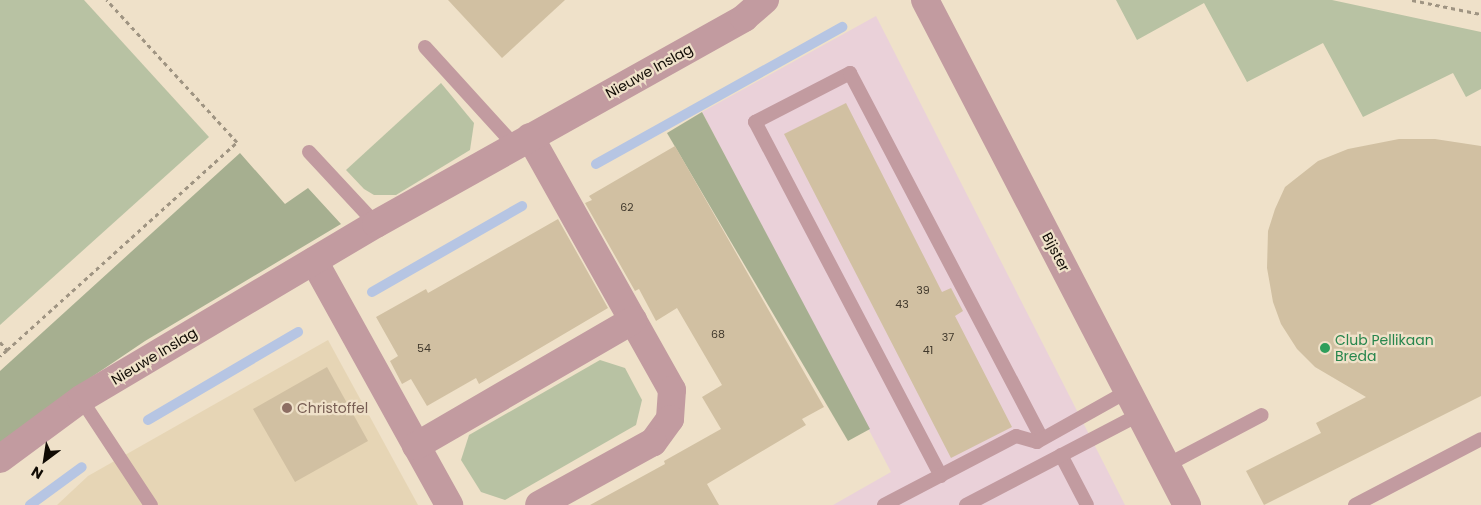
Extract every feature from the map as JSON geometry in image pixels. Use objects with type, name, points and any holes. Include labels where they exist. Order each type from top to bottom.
[{"type":"street","name":"Nieuwe Inslag","points":[[0,459],[81,399],[376,224],[744,18],[765,0]]},
{"type":"street","name":"Bijster","points":[[925,0],[1187,505]]},
{"type":"street","points":[[523,142],[633,320],[672,390],[670,419],[654,442],[539,505]]},
{"type":"street","points":[[314,261],[450,505]]},
{"type":"street","points":[[416,446],[633,320]]},
{"type":"lane","points":[[425,47],[523,142]]},
{"type":"lane","points":[[941,476],[755,122],[850,73],[1042,439]]},
{"type":"lane","points":[[309,152],[376,224]]},
{"type":"lane","points":[[81,399],[151,505]]},
{"type":"lane","points":[[884,505],[1016,436],[1037,442],[1134,403]]},
{"type":"lane","points":[[966,505],[1062,455],[1134,403]]},
{"type":"lane","points":[[1167,465],[1262,415]]},
{"type":"lane","points":[[1355,505],[1481,439]]},
{"type":"lane","points":[[1062,455],[1087,505]]},
{"type":"path","points":[[0,356],[237,142],[106,0]]},
{"type":"path","points":[[1412,0],[1481,14]]},
{"type":"path","points":[[0,342],[7,350]]},
{"type":"shaded area","points":[[876,16],[1125,505],[833,505],[891,472],[702,112]]},
{"type":"shaded area","name":"Christoffel","points":[[328,340],[418,505],[57,505],[88,476]]},
{"type":"green space","points":[[0,0],[84,0],[209,137],[0,325]]},
{"type":"green space","points":[[1116,0],[1332,0],[1481,32],[1481,89],[1466,97],[1453,73],[1363,117],[1323,43],[1247,82],[1204,3],[1137,40]]},
{"type":"green space","points":[[441,83],[474,123],[470,150],[396,195],[374,195],[364,189],[346,170]]},
{"type":"green space","points":[[702,112],[870,429],[848,441],[667,133]]},
{"type":"green space","points":[[240,153],[285,204],[308,188],[341,224],[145,341],[65,395],[0,445],[0,371]]},
{"type":"green space","points":[[600,360],[625,368],[642,400],[636,425],[505,500],[481,492],[461,460],[469,435]]},
{"type":"building","points":[[448,0],[565,0],[502,58]]},
{"type":"building","points":[[846,103],[942,292],[951,288],[963,311],[955,316],[1012,427],[951,458],[784,134]]},
{"type":"building","points":[[1399,139],[1435,139],[1481,146],[1481,396],[1264,505],[1246,471],[1321,433],[1316,423],[1366,397],[1315,367],[1297,349],[1281,324],[1273,302],[1267,268],[1268,231],[1275,209],[1285,187],[1318,161],[1348,149]]},
{"type":"building","points":[[675,146],[824,407],[802,419],[806,425],[707,484],[719,505],[590,505],[665,464],[664,461],[721,429],[702,397],[722,385],[677,308],[656,321],[639,289],[635,291],[585,203],[592,200],[589,196]]},
{"type":"building","points":[[558,219],[608,308],[479,384],[476,378],[427,406],[411,379],[402,384],[390,361],[398,356],[376,317],[426,289],[428,293]]},
{"type":"building","points":[[327,367],[368,441],[295,482],[253,409]]},
{"type":"waterway","points":[[596,164],[842,27]]},
{"type":"waterway","points":[[372,292],[522,206]]},
{"type":"waterway","points":[[148,420],[298,332]]},
{"type":"waterway","points":[[30,505],[82,467]]},
{"type":"place","name":"Club Pellikaan Breda","points":[[1325,348]]},
{"type":"place","name":"Christoffel","points":[[287,408]]}]
